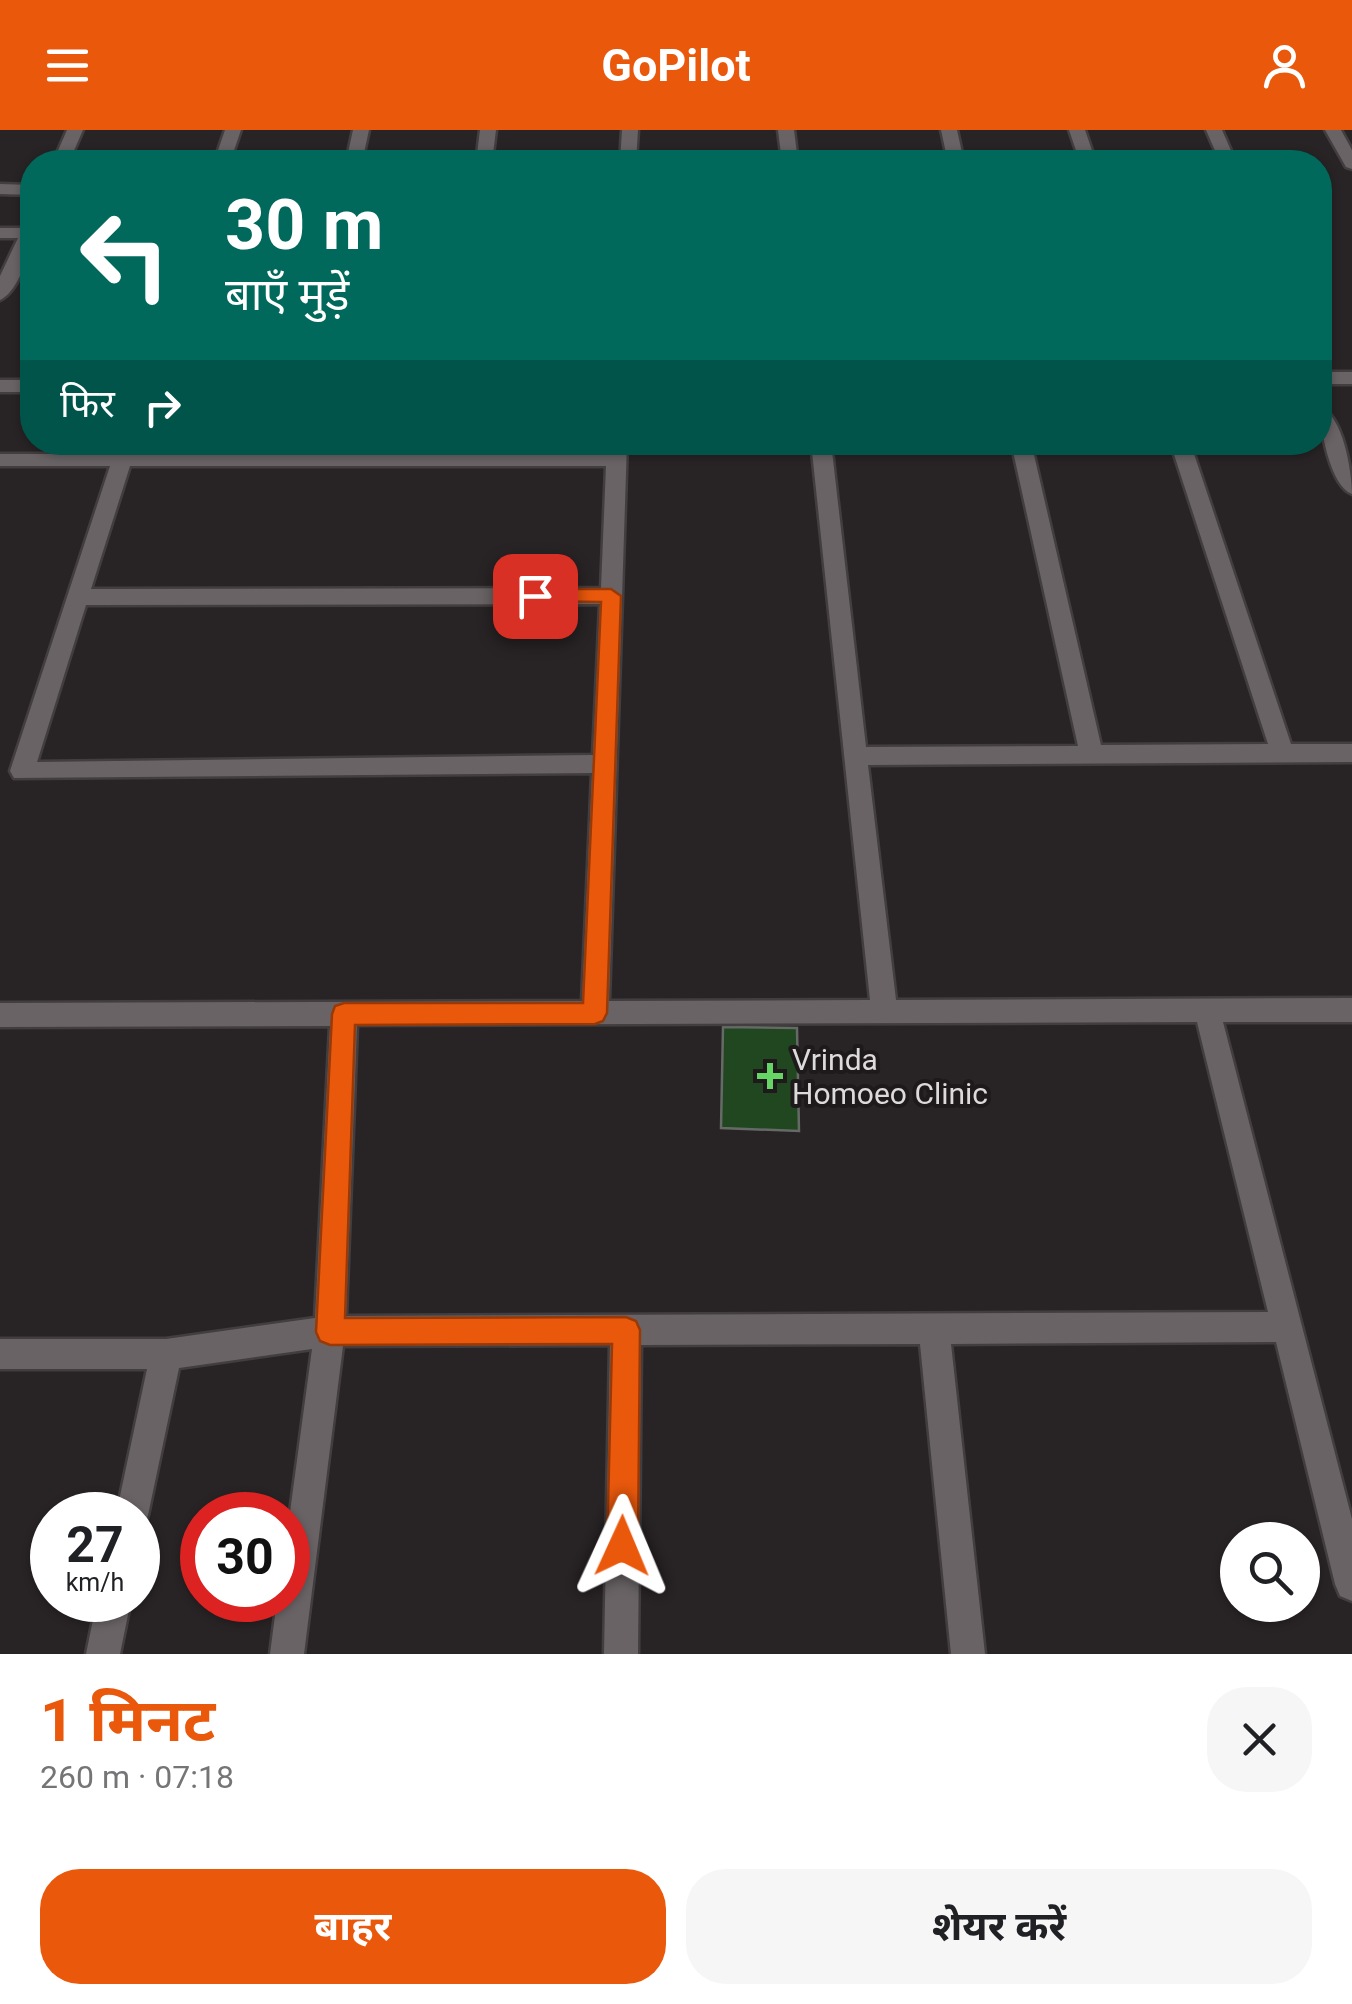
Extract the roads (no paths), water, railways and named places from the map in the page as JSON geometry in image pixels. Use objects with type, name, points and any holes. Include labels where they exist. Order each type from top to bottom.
[{"type":"street","points":[[1333,130],[1352,164]]},
{"type":"street","points":[[0,296],[20,253]]},
{"type":"street","points":[[1332,441],[1352,488]]},
{"type":"street","points":[[0,460],[397,455]]},
{"type":"street","points":[[595,1013],[617,455]]},
{"type":"street","points":[[822,455],[884,1012]]},
{"type":"street","points":[[1023,455],[1092,754]]},
{"type":"street","points":[[1184,455],[1283,754]]},
{"type":"street","points":[[122,460],[22,771],[604,764]]},
{"type":"street","points":[[78,597],[611,596]]},
{"type":"street","points":[[856,756],[1352,753]]},
{"type":"street","points":[[1207,1010],[1352,1584]]},
{"type":"street","points":[[0,1016],[1352,1010]]},
{"type":"street","points":[[287,1654],[330,1332],[344,1014]]},
{"type":"street","points":[[0,1354],[166,1354],[330,1332],[1287,1328]]},
{"type":"street","points":[[934,1329],[968,1654]]},
{"type":"street","points":[[621,1654],[626,1330]]},
{"type":"street","points":[[137,1492],[166,1354]]},
{"type":"street","points":[[103,1654],[110,1622]]},
{"type":"place","name":"Vrinda Homoeo Clinic","points":[[770,1076]]}]
